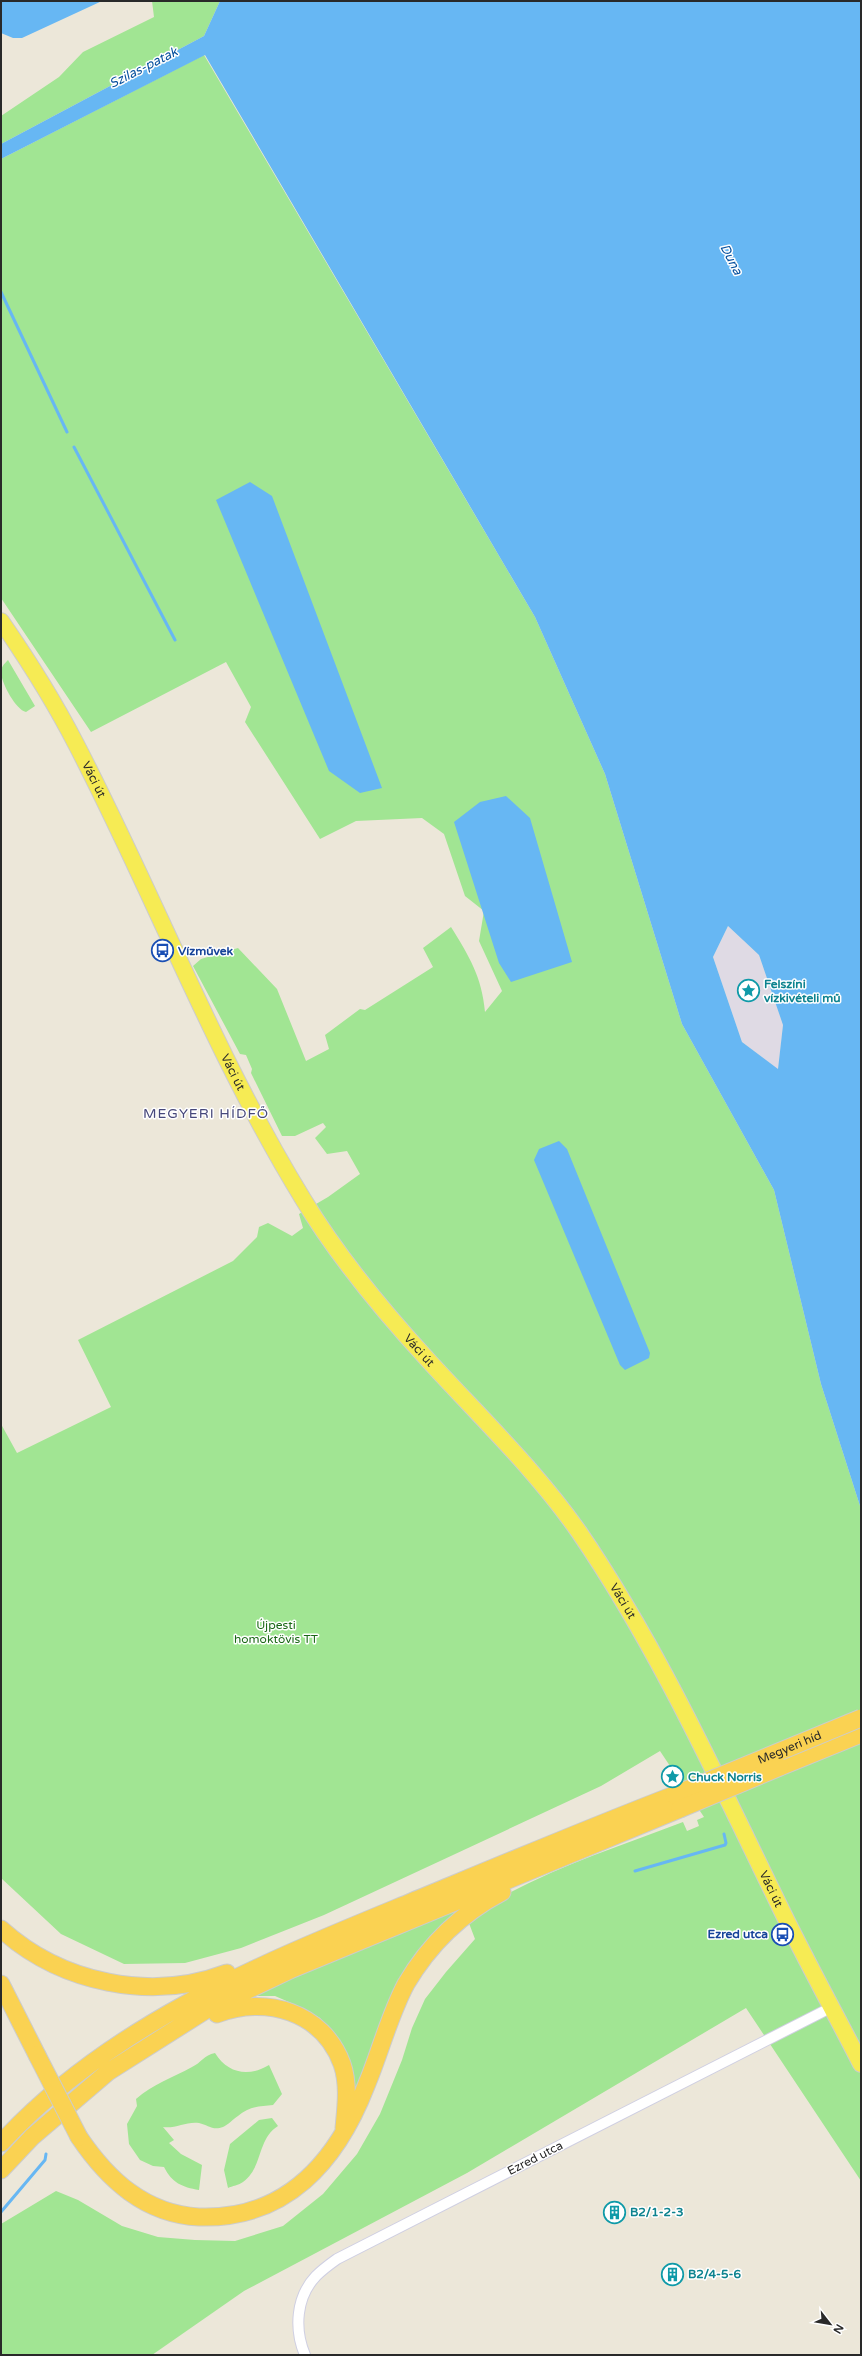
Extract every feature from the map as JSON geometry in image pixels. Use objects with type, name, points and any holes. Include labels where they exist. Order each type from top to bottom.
[{"type":"highway","name":"Megyeri híd","points":[[677,1802],[861,1718]]},
{"type":"highway","name":"Megyeri híd","points":[[677,1802],[861,1734]]},
{"type":"highway","points":[[1,2170],[32,2137],[79,2095],[138,2052],[234,1995],[290,1970],[546,1864],[677,1802]]},
{"type":"highway","points":[[1,2143],[44,2101],[116,2044],[169,2011],[233,1978],[307,1945],[677,1802]]},
{"type":"highway","points":[[1,1984],[79,2137],[109,2177],[140,2199],[172,2212],[190,2216],[223,2217],[260,2209],[296,2189],[314,2173],[331,2152],[354,2114],[397,2004],[424,1957],[438,1940],[465,1916],[491,1898],[529,1878],[546,1864]]},
{"type":"highway","points":[[1,1929],[37,1956],[62,1969],[94,1980],[131,1986],[165,1986],[194,1982],[225,1974],[276,1953],[307,1945]]},
{"type":"highway","points":[[183,2025],[199,2021],[239,2006],[258,2005],[285,2009],[317,2027],[336,2050],[342,2064],[346,2085],[343,2131]]},
{"type":"main road","name":"Váci út","points":[[1,620],[24,654],[76,744],[203,1011],[278,1159],[307,1206],[368,1290],[424,1356],[536,1479],[576,1528],[614,1585],[651,1647],[861,2064]]},
{"type":"street","name":"Ezred utca","points":[[305,2355],[298,2328],[299,2312],[305,2292],[316,2276],[337,2259],[832,2006]]},
{"type":"shaded area","name":"Felszíni vízkivételi mű","points":[[728,926],[759,955],[783,1025],[778,1070],[742,1042],[713,957]]},
{"type":"green space","points":[[152,1],[220,1],[204,36],[1,144],[1,116],[59,77],[83,52],[154,17]]},
{"type":"green space","name":"Újpesti homoktövis TT","points":[[204,55],[535,617],[605,774],[682,1024],[774,1190],[821,1384],[861,1509],[861,2181],[746,2008],[467,2173],[244,2291],[152,2355],[1,2355],[1,2224],[56,2191],[78,2200],[122,2226],[158,2237],[235,2241],[283,2226],[323,2194],[357,2154],[380,2114],[402,2060],[412,2028],[425,1999],[475,1939],[467,1918],[518,1888],[572,1864],[683,1822],[687,1831],[699,1826],[697,1820],[704,1817],[660,1751],[601,1786],[324,1915],[241,1948],[185,1963],[124,1964],[61,1934],[1,1878],[1,1424],[17,1453],[111,1407],[78,1340],[233,1261],[257,1237],[259,1227],[268,1223],[292,1236],[303,1228],[299,1214],[328,1197],[360,1174],[347,1151],[327,1154],[315,1138],[326,1127],[323,1123],[295,1136],[282,1136],[251,1073],[252,1069],[246,1055],[240,1054],[193,966],[201,959],[238,948],[277,989],[306,1061],[329,1049],[325,1035],[360,1009],[365,1010],[433,967],[423,948],[451,927],[474,967],[478,977],[485,1012],[502,991],[479,941],[484,911],[465,896],[444,834],[422,818],[356,821],[320,839],[245,722],[251,707],[226,662],[91,732],[1,598],[1,159]]},
{"type":"green space","points":[[8,660],[35,706],[26,712],[18,707],[14,702],[2,678],[1,671]]},
{"type":"green space","points":[[455,1911],[455,1914],[435,1932],[404,1974],[381,2022],[353,2097],[330,2029],[320,2018],[305,2009],[275,1996],[256,1996],[255,1993]]},
{"type":"green space","points":[[215,2053],[226,2065],[239,2071],[254,2071],[269,2065],[282,2094],[273,2105],[250,2109],[223,2127],[213,2128],[199,2123],[194,2123],[163,2127],[174,2140],[169,2143],[181,2154],[202,2165],[199,2190],[183,2186],[174,2181],[164,2167],[153,2166],[140,2160],[129,2144],[127,2124],[137,2106],[136,2099],[142,2094],[195,2065],[208,2055]]},
{"type":"green space","points":[[272,2118],[278,2126],[266,2138],[254,2169],[243,2182],[228,2188],[224,2170],[230,2144],[259,2120]]},
{"type":"water","points":[[1,1],[102,1],[22,38],[13,38],[1,33]]},
{"type":"water","name":"Duna","points":[[220,1],[861,1],[861,1509],[821,1384],[774,1190],[682,1024],[605,774],[535,617],[205,55],[1,159],[1,144],[204,36]],"holes":[[[728,926],[759,955],[783,1025],[778,1069],[742,1042],[713,957]]]},
{"type":"water","points":[[250,482],[272,496],[382,788],[360,793],[329,771],[216,500]]},
{"type":"water","points":[[506,796],[530,818],[572,962],[511,982],[499,963],[454,822],[480,802]]},
{"type":"water","points":[[559,1141],[567,1149],[650,1353],[649,1358],[625,1370],[620,1365],[534,1160],[539,1149]]},
{"type":"waterway","points":[[1,292],[67,432]]},
{"type":"waterway","points":[[74,447],[175,640]]},
{"type":"waterway","points":[[635,1871],[725,1845],[724,1834]]},
{"type":"waterway","points":[[1,2212],[45,2160],[46,2154]]},
{"type":"place","name":"Vízművek","points":[[163,951]]},
{"type":"place","name":"Felszíni vízkivételi mű","points":[[748,991]]},
{"type":"place","name":"Chuck Norris","points":[[672,1777]]},
{"type":"place","name":"Ezred utca","points":[[783,1934]]},
{"type":"place","name":"B2/1-2-3","points":[[614,2212]]},
{"type":"place","name":"B2/4-5-6","points":[[672,2274]]},
{"type":"district","name":"MEGYERI HÍDFŐ","points":[[206,1113]]},
{"type":"water label","name":"Szilas-patak","points":[[143,67]]}]
